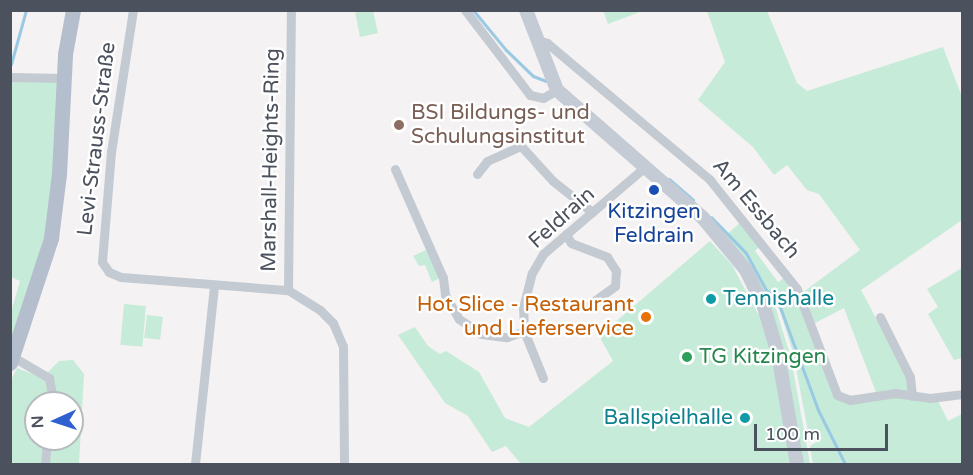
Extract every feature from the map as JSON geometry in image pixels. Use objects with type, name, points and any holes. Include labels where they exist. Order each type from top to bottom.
[{"type":"main road","points":[[12,360],[51,238],[59,174],[64,78],[73,10]]},
{"type":"main road","points":[[526,10],[535,39],[557,90],[572,106],[646,166],[726,243],[756,290],[778,354],[797,465]]},
{"type":"street","name":"Levi-Strauss-Straße","points":[[133,10],[111,152],[102,262],[109,272],[121,277],[288,290]]},
{"type":"street","name":"Marshall-Heights-Ring","points":[[291,10],[288,290],[320,310],[333,323],[343,346],[344,465]]},
{"type":"street","points":[[465,10],[530,95],[543,98],[557,90]]},
{"type":"street","name":"Am Essbach","points":[[535,39],[547,43],[694,164],[729,203],[801,297],[837,395],[850,400],[895,393],[936,398],[963,394]]},
{"type":"street","points":[[10,77],[64,78]]},
{"type":"street","points":[[477,174],[487,161],[521,146],[553,181],[592,212]]},
{"type":"street","name":"Feldrain","points":[[543,378],[524,332],[523,308],[532,273],[543,254],[646,166]]},
{"type":"street","points":[[395,169],[443,278],[445,295],[459,319],[480,334],[507,337],[524,332]]},
{"type":"street","points":[[566,234],[571,243],[607,257],[616,271],[615,286],[590,304]]},
{"type":"street","points":[[195,465],[214,286]]},
{"type":"street","points":[[880,317],[910,377],[912,396]]},
{"type":"street","points":[[12,360],[49,378],[52,391]]},
{"type":"green space","points":[[603,10],[642,10],[642,11],[608,24]]},
{"type":"green space","points":[[355,11],[373,11],[378,33],[360,37]]},
{"type":"green space","points":[[707,11],[767,11],[797,83],[807,91],[943,47],[962,97],[962,220],[861,290],[908,378],[910,397],[937,399],[948,421],[962,414],[962,464],[813,464],[810,446],[824,437],[810,442],[793,352],[779,308],[774,300],[763,297],[725,236],[742,221],[761,245],[755,251],[778,282],[786,277],[796,292],[836,396],[877,395],[844,308],[815,323],[802,293],[860,250],[819,194],[807,190],[787,165],[774,175],[753,147],[698,100],[725,62]]},
{"type":"green space","points":[[11,80],[54,81],[59,85],[50,216],[11,354],[11,312],[20,281],[11,277]]},
{"type":"green space","name":"TG Kitzingen","points":[[710,241],[732,265],[758,314],[763,314],[795,464],[521,464],[506,446],[492,452],[468,416],[445,403],[398,335],[415,327],[428,346],[440,354],[446,351],[479,372],[505,418],[529,427],[613,361],[599,336]]},
{"type":"green space","points":[[426,250],[440,278],[432,282],[425,265],[419,266],[413,256]]},
{"type":"green space","points":[[962,268],[962,358],[954,360],[928,314],[938,307],[927,289]]},
{"type":"green space","points":[[765,302],[772,303],[776,309],[791,358],[810,464],[799,464]]},
{"type":"green space","points":[[124,304],[146,306],[142,347],[120,345]]},
{"type":"green space","points":[[147,315],[163,317],[160,340],[144,338]]},
{"type":"green space","points":[[73,360],[84,374],[83,391],[53,391],[48,372],[59,361]]},
{"type":"green space","points":[[17,368],[48,380],[49,391],[24,391],[24,451],[43,451],[42,464],[11,464],[11,380]]},
{"type":"green space","points":[[49,451],[80,451],[79,464],[47,464]]},
{"type":"waterway","points":[[11,64],[26,10]]},
{"type":"waterway","points":[[473,10],[506,50],[533,76],[546,81]]},
{"type":"waterway","points":[[669,179],[693,200]]},
{"type":"waterway","points":[[711,217],[746,253],[766,290],[777,299],[818,410],[845,464]]},
{"type":"place","name":"BSI Bildungs- und Schulungsinstitut","points":[[399,125]]},
{"type":"place","name":"Kitzingen Feldrain","points":[[654,190]]},
{"type":"place","name":"Tennishalle","points":[[711,299]]},
{"type":"place","name":"Hot Slice - Restaurant und Lieferservice","points":[[646,317]]},
{"type":"place","name":"TG Kitzingen","points":[[687,357]]},
{"type":"place","name":"Ballspielhalle","points":[[745,418]]}]
